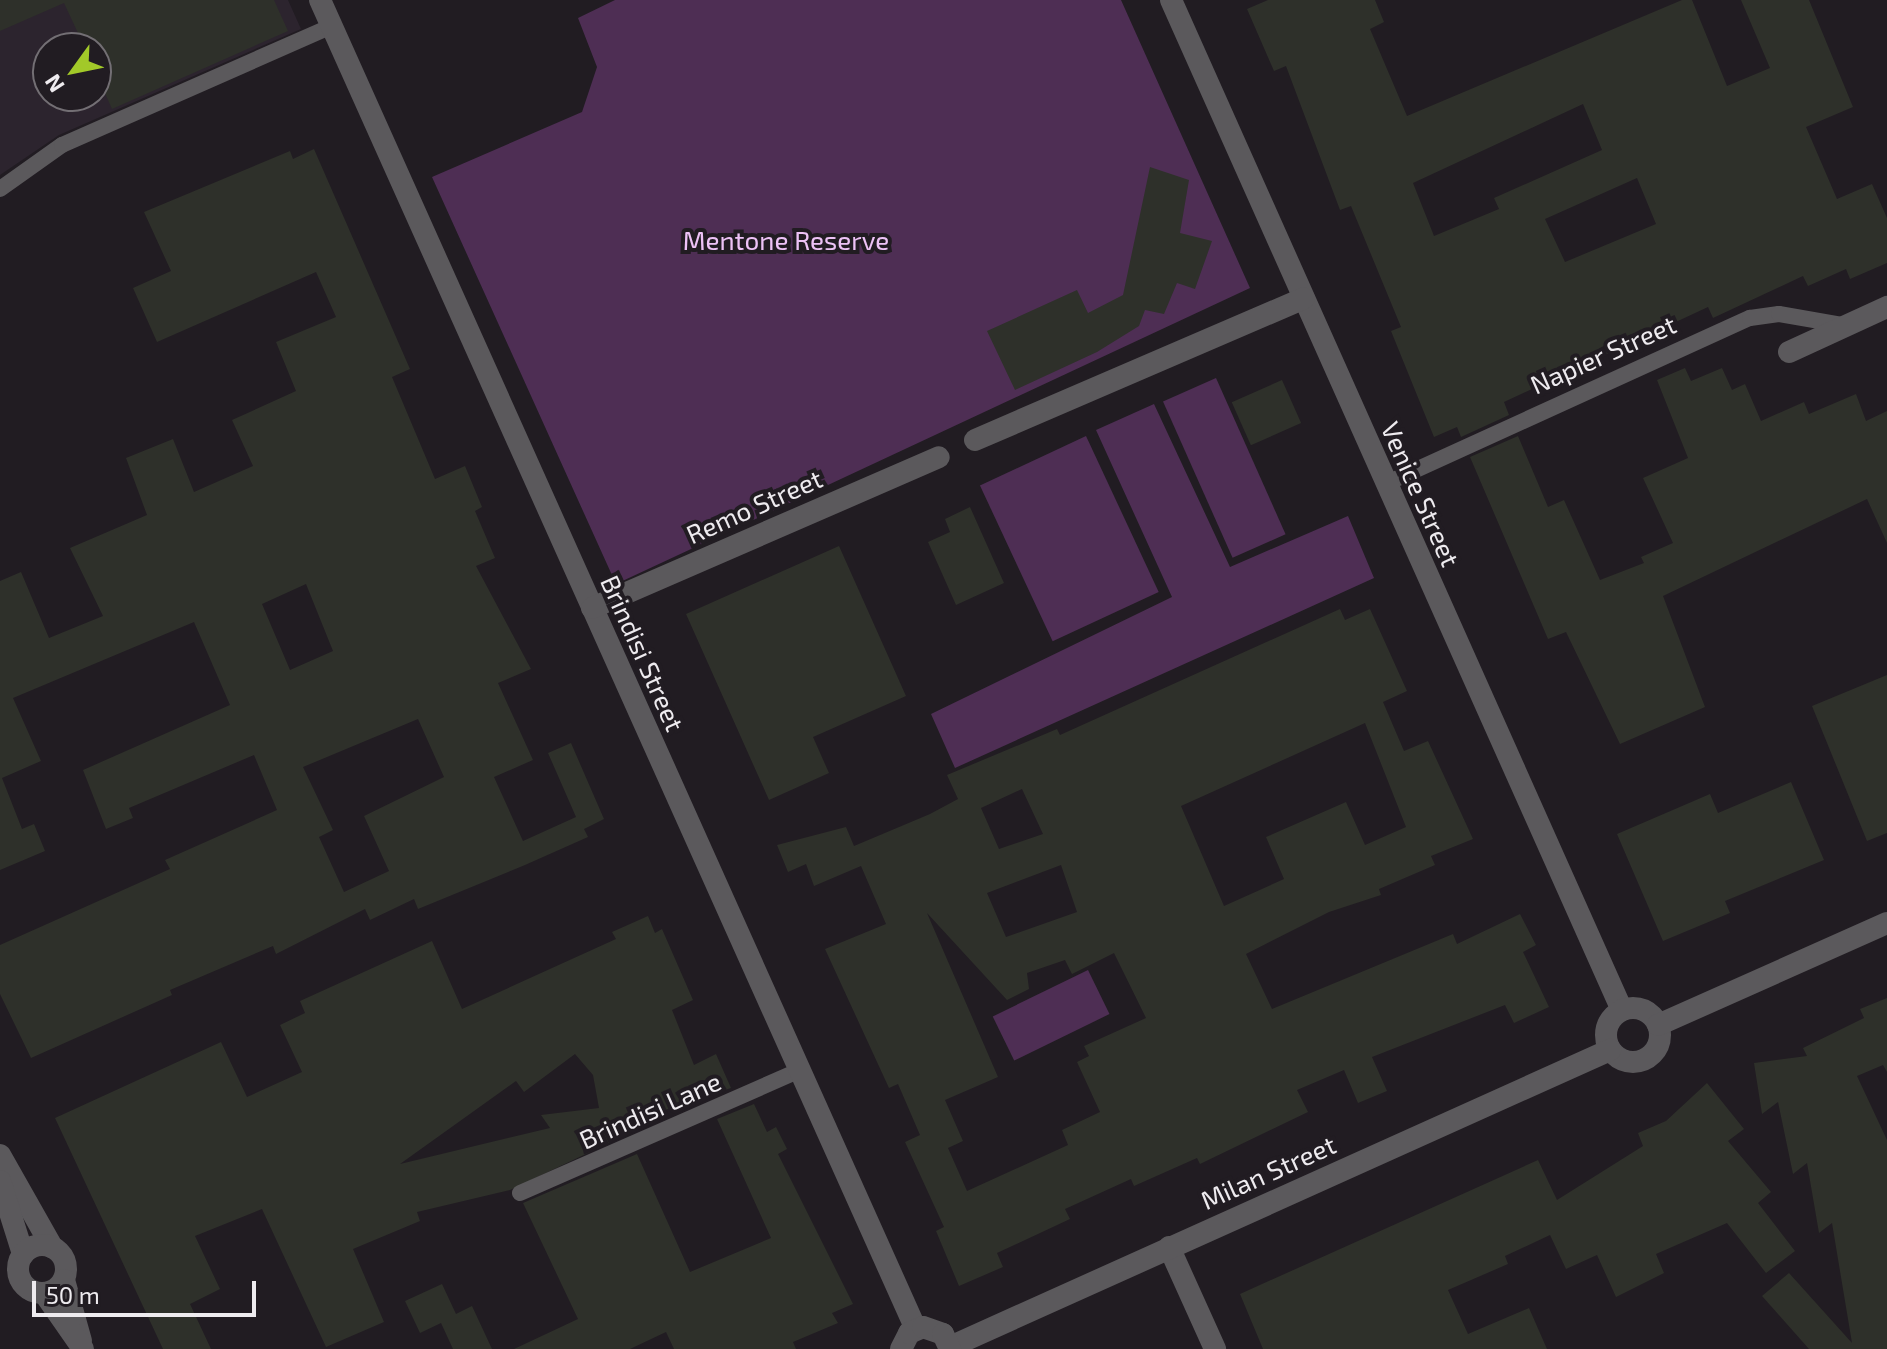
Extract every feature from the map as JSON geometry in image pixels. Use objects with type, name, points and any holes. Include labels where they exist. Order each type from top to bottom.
[{"type":"street","name":"Brindisi Street","points":[[320,0],[916,1329]]},
{"type":"street","name":"Venice Street","points":[[1171,0],[1622,1010]]},
{"type":"street","points":[[975,440],[1304,298]]},
{"type":"street","name":"Napier Street","points":[[1789,352],[1887,307]]},
{"type":"street","name":"Remo Street","points":[[592,608],[939,457]]},
{"type":"street","points":[[1658,1025],[1887,923]]},
{"type":"street","points":[[1639,1008],[1658,1025],[1657,1049],[1645,1060],[1622,1061],[1610,1050],[1606,1027],[1622,1010],[1639,1008]]},
{"type":"street","name":"Milan Street","points":[[950,1348],[1610,1050]]},
{"type":"street","points":[[0,1155],[52,1247],[66,1264],[64,1280],[83,1348]]},
{"type":"street","points":[[0,1181],[14,1272],[29,1289],[44,1293],[83,1348]]},
{"type":"street","points":[[14,1272],[36,1245],[52,1247]]},
{"type":"street","points":[[1169,1247],[1215,1349]]},
{"type":"street","points":[[44,1293],[64,1280]]},
{"type":"street","points":[[901,1349],[916,1329],[938,1330],[950,1348]]},
{"type":"lane","points":[[0,189],[62,145],[332,26]]},
{"type":"lane","name":"Napier Street","points":[[1385,484],[1750,318],[1779,314],[1829,325],[1852,323]]},
{"type":"lane","name":"Brindisi Lane","points":[[520,1193],[800,1070]]},
{"type":"shaded area","points":[[0,0],[288,0],[301,29],[112,112],[112,32],[32,32],[32,112],[112,112],[59,135],[0,175]]},
{"type":"green space","name":"Mentone Reserve","points":[[615,0],[1121,0],[1250,288],[616,584],[432,177],[582,112],[597,67],[578,18]]},
{"type":"green space","points":[[1216,378],[1286,534],[1233,558],[1163,402]]},
{"type":"green space","points":[[1154,404],[1230,567],[1348,516],[1374,578],[955,768],[931,714],[1172,597],[1096,430]]},
{"type":"green space","points":[[1086,436],[1159,592],[1053,641],[980,485]]},
{"type":"green space","points":[[1088,970],[1109,1014],[1014,1061],[993,1016]]},
{"type":"building","points":[[0,0],[274,0],[288,31],[112,109],[112,32],[78,32],[64,3],[0,31]]},
{"type":"building","points":[[1268,0],[1375,0],[1384,22],[1370,29],[1407,116],[1682,0],[1692,0],[1727,86],[1770,68],[1741,0],[1809,0],[1853,107],[1806,127],[1837,199],[1872,184],[1887,218],[1887,263],[1850,279],[1846,269],[1808,286],[1803,276],[1713,318],[1708,307],[1504,402],[1509,415],[1461,437],[1457,427],[1434,437],[1391,331],[1401,327],[1351,206],[1340,210],[1286,66],[1274,71],[1247,9]],"holes":[[[1583,104],[1602,150],[1494,198],[1499,209],[1434,236],[1413,183]],[[1637,178],[1656,224],[1565,262],[1545,219]]]},
{"type":"building","points":[[314,149],[410,369],[392,377],[435,479],[465,466],[482,507],[475,511],[495,558],[476,566],[531,669],[498,683],[533,760],[494,777],[523,841],[576,817],[548,753],[571,743],[604,819],[584,829],[588,837],[525,865],[418,909],[414,899],[370,920],[365,909],[276,954],[273,946],[170,990],[172,995],[31,1058],[0,994],[0,945],[170,869],[165,860],[277,810],[254,755],[129,808],[133,818],[106,829],[83,770],[230,705],[194,622],[13,698],[41,761],[2,778],[22,829],[34,824],[45,851],[0,870],[0,581],[21,572],[49,638],[103,616],[70,548],[147,515],[126,458],[173,439],[194,492],[253,466],[232,420],[296,391],[276,342],[336,317],[316,272],[157,342],[133,288],[171,271],[144,212],[290,151],[293,159]],"holes":[[[306,584],[333,651],[290,670],[262,604]],[[418,719],[444,777],[364,816],[389,871],[344,892],[319,837],[333,830],[303,767]]]},
{"type":"building","points":[[1150,167],[1189,180],[1180,233],[1212,241],[1195,289],[1177,283],[1164,314],[1145,310],[1139,326],[1097,352],[1015,390],[987,331],[1077,290],[1088,313],[1123,295]]},
{"type":"building","points":[[1685,368],[1691,381],[1722,368],[1732,390],[1745,384],[1761,421],[1804,402],[1809,414],[1856,394],[1866,421],[1887,411],[1887,543],[1867,499],[1663,596],[1705,707],[1620,744],[1566,632],[1548,639],[1470,457],[1518,436],[1548,507],[1564,500],[1600,580],[1644,563],[1641,557],[1673,543],[1643,478],[1688,458],[1657,380]]},
{"type":"building","points":[[1282,380],[1301,423],[1251,445],[1232,402]]},
{"type":"building","points":[[970,507],[1004,583],[956,605],[928,542],[950,532],[945,519]]},
{"type":"building","points":[[839,546],[906,696],[813,737],[829,773],[769,800],[686,614]]},
{"type":"building","points":[[1340,609],[1345,620],[1370,609],[1407,691],[1383,702],[1404,751],[1428,741],[1473,839],[1431,856],[1435,865],[1379,889],[1381,895],[1329,912],[1246,954],[1272,1009],[1453,934],[1457,944],[1520,914],[1536,945],[1523,952],[1549,1007],[1514,1023],[1505,1005],[1372,1057],[1387,1091],[1358,1103],[1344,1070],[1297,1090],[1308,1112],[1200,1164],[1197,1158],[1134,1186],[1131,1179],[1065,1209],[1070,1219],[997,1253],[1003,1267],[959,1286],[936,1231],[944,1227],[905,1142],[920,1135],[898,1084],[889,1088],[825,949],[886,924],[861,866],[814,886],[806,864],[788,872],[777,845],[846,827],[854,846],[958,799],[947,775],[1057,729],[1060,735]],"holes":[[[1365,723],[1406,827],[1365,845],[1346,802],[1266,837],[1284,879],[1224,906],[1181,806]],[[1022,789],[1043,834],[999,849],[981,808]],[[1061,865],[1077,912],[1006,937],[987,893]],[[927,913],[1007,1000],[1029,989],[1027,973],[1065,960],[1072,974],[1114,953],[1146,1018],[1084,1046],[1089,1056],[1077,1062],[1100,1112],[1062,1130],[1068,1145],[967,1191],[948,1148],[963,1141],[945,1100],[998,1077]]]},
{"type":"building","points":[[1887,675],[1887,833],[1867,841],[1812,706]]},
{"type":"building","points":[[1791,782],[1824,860],[1725,901],[1730,913],[1663,941],[1617,834],[1710,794],[1718,813]]},
{"type":"building","points":[[648,916],[655,933],[662,929],[693,1000],[672,1010],[694,1065],[716,1054],[731,1088],[623,1124],[628,1134],[510,1190],[417,1212],[420,1221],[353,1249],[384,1322],[326,1347],[262,1209],[195,1236],[220,1289],[190,1304],[211,1349],[163,1349],[55,1118],[221,1042],[247,1097],[302,1072],[280,1025],[305,1013],[300,1001],[432,941],[462,1009],[616,939],[612,932]],"holes":[[[575,1054],[593,1075],[599,1108],[541,1115],[550,1128],[400,1164],[516,1081],[524,1092]]]},
{"type":"building","points":[[1887,998],[1887,1072],[1883,1065],[1857,1076],[1887,1140],[1887,1349],[1809,1349],[1762,1296],[1789,1273],[1852,1343],[1832,1223],[1819,1233],[1807,1163],[1793,1174],[1778,1102],[1762,1114],[1754,1063],[1807,1056],[1803,1048],[1864,1018],[1860,1009]]},
{"type":"building","points":[[1707,1083],[1744,1129],[1728,1141],[1771,1192],[1758,1203],[1795,1251],[1766,1273],[1727,1223],[1656,1254],[1664,1273],[1616,1297],[1597,1255],[1566,1269],[1550,1235],[1505,1256],[1508,1264],[1448,1290],[1468,1334],[1529,1308],[1547,1349],[1263,1349],[1240,1294],[1538,1160],[1557,1200],[1643,1146],[1638,1133],[1666,1121]]},
{"type":"building","points":[[754,1104],[767,1132],[776,1127],[787,1149],[778,1154],[853,1304],[832,1313],[838,1323],[793,1342],[796,1349],[674,1349],[666,1332],[630,1349],[514,1349],[578,1319],[523,1203],[637,1154],[690,1272],[771,1238],[717,1119]]},
{"type":"building","points":[[442,1284],[456,1314],[472,1306],[492,1349],[453,1349],[441,1323],[420,1333],[405,1301]]}]
